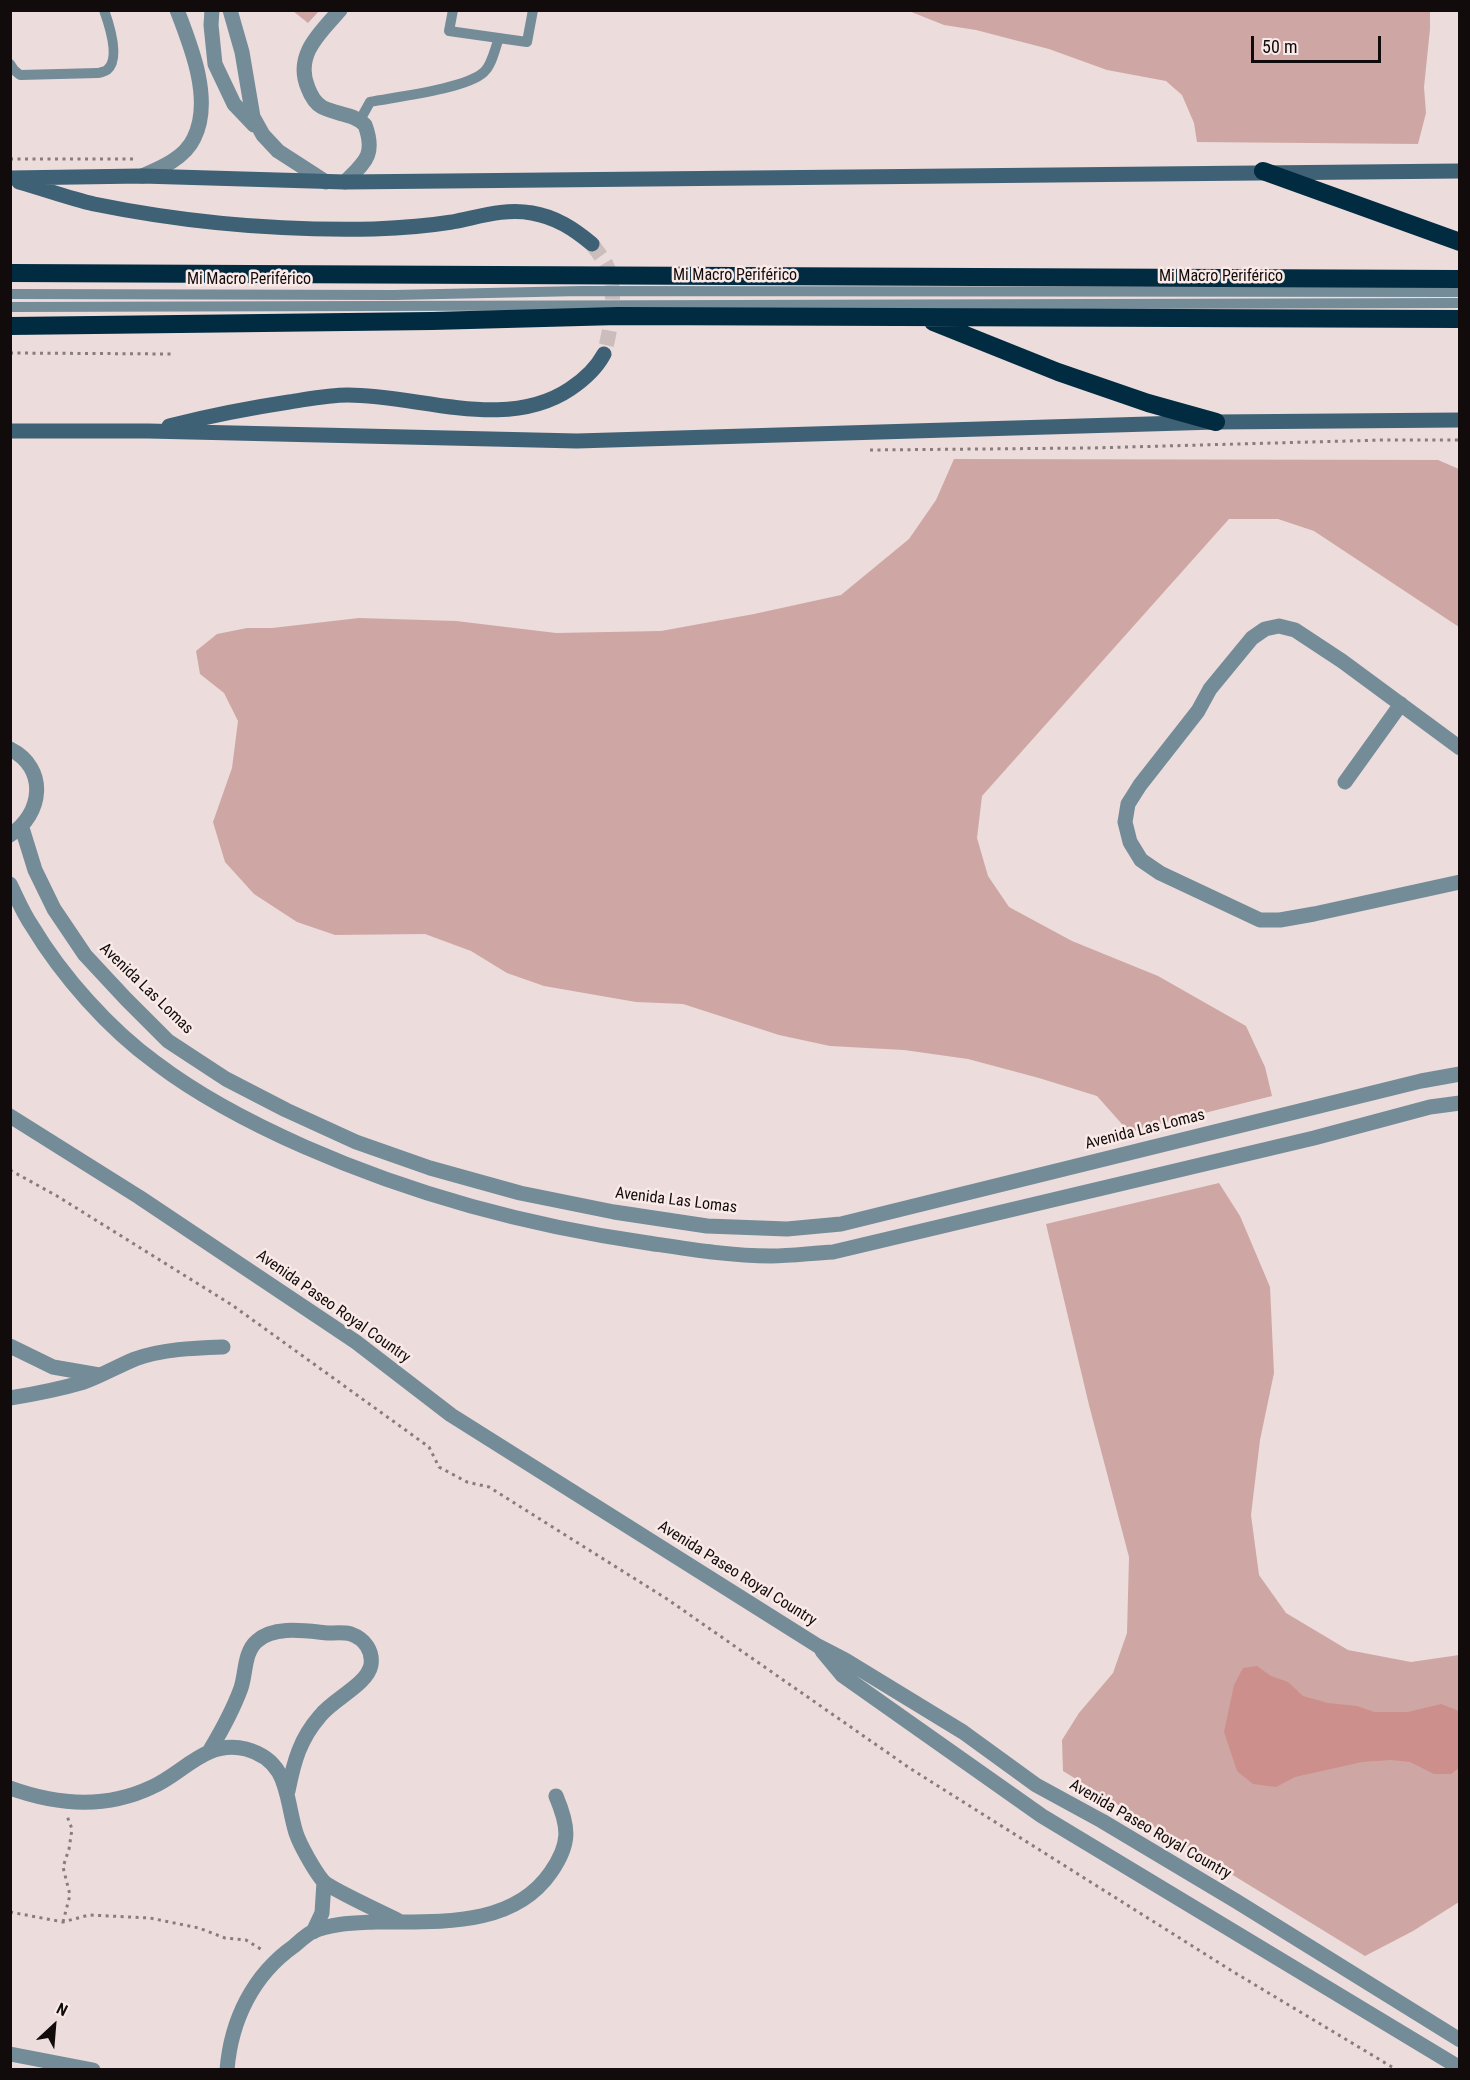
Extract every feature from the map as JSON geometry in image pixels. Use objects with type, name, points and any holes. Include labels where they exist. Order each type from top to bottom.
[{"type":"highway","points":[[1263,171],[1460,242]]},
{"type":"highway","points":[[10,273],[1460,279]]},
{"type":"highway","points":[[10,326],[432,321],[618,316],[1460,319]]},
{"type":"highway","points":[[923,317],[1058,372],[1148,403],[1216,422]]},
{"type":"main road","points":[[10,178],[142,176],[345,182],[1263,171],[1460,171]]},
{"type":"main road","points":[[10,178],[92,203],[209,223],[281,229],[376,229],[450,222],[503,210],[532,213],[553,218],[573,228],[591,244]]},
{"type":"main road","points":[[148,431],[249,408],[347,395],[390,398],[454,407],[511,410],[536,405],[560,396],[586,378],[604,354]]},
{"type":"main road","points":[[10,431],[148,431],[577,441],[1216,422],[1460,420]]},
{"type":"street","points":[[142,176],[174,160],[194,139],[202,104],[198,75],[177,10]]},
{"type":"street","points":[[212,10],[211,25],[215,64],[234,104],[278,151],[326,182]]},
{"type":"street","points":[[230,10],[242,52],[253,117],[262,134]]},
{"type":"street","points":[[340,10],[309,46],[304,75],[312,97],[321,106],[360,120],[369,135],[368,158],[345,182]]},
{"type":"street","points":[[198,75],[220,73]]},
{"type":"street","points":[[1460,748],[1342,661],[1295,630],[1279,626],[1265,629],[1252,638],[1210,689],[1198,711],[1140,785],[1128,804],[1125,822],[1130,842],[1141,860],[1160,873],[1260,920],[1280,920],[1314,915],[1460,882]]},
{"type":"street","points":[[1345,782],[1401,704]]},
{"type":"street","points":[[10,749],[27,762],[34,775],[37,789],[36,803],[30,816],[16,832]]},
{"type":"street","name":"Avenida Las Lomas","points":[[16,832],[54,909],[85,955],[168,1041],[226,1079],[356,1142],[430,1168],[520,1193],[614,1212],[707,1226],[787,1229],[841,1224],[1421,1081],[1460,1074]]},
{"type":"street","points":[[10,884],[31,926],[56,962],[104,1017],[155,1063],[215,1103],[274,1133],[344,1164],[423,1193],[517,1219],[598,1236],[691,1250],[771,1256],[833,1252],[1314,1138],[1430,1107],[1460,1103]]},
{"type":"street","points":[[1421,1081],[1430,1107]]},
{"type":"street","name":"Avenida Paseo Royal Country","points":[[10,1116],[139,1197],[356,1342],[452,1415],[818,1647],[845,1660],[963,1732],[1036,1785],[1102,1821],[1264,1918],[1460,2040]]},
{"type":"street","points":[[10,1346],[53,1367],[99,1375]]},
{"type":"street","points":[[10,1398],[43,1393],[86,1381],[136,1359],[163,1352],[200,1347],[223,1347]]},
{"type":"street","points":[[210,1750],[233,1707],[241,1688],[249,1652],[257,1640],[271,1634],[295,1630],[352,1634],[369,1646],[372,1656],[370,1669],[363,1681],[344,1693],[321,1714],[305,1735],[294,1760],[288,1794]]},
{"type":"street","points":[[818,1647],[842,1675],[1042,1816],[1460,2068]]},
{"type":"street","points":[[10,1788],[62,1802],[91,1804],[124,1798],[151,1788],[170,1778],[210,1750],[226,1747],[245,1749],[260,1755],[283,1777],[297,1836],[324,1882],[401,1922]]},
{"type":"street","points":[[227,2070],[229,2047],[238,2015],[253,1988],[276,1958],[313,1932],[346,1923],[457,1921],[491,1914],[523,1899],[545,1881],[559,1861],[567,1838],[566,1818],[556,1796]]},
{"type":"street","points":[[313,1932],[322,1914],[324,1882]]},
{"type":"street","points":[[1250,1941],[1264,1918]]},
{"type":"street","points":[[10,2054],[93,2070]]},
{"type":"lane","points":[[10,64],[20,75],[98,73],[107,70],[112,63],[112,31],[104,10]]},
{"type":"lane","points":[[453,10],[449,31],[527,42],[533,10]]},
{"type":"lane","points":[[360,120],[370,102],[473,80],[485,72],[499,38]]},
{"type":"lane","name":"Mi Macro Periférico","points":[[10,294],[394,295],[580,291],[1460,292]]},
{"type":"lane","name":"Mi Macro Periférico","points":[[10,307],[1460,303]]},
{"type":"path","points":[[10,353],[172,354]]},
{"type":"path","points":[[10,1170],[57,1196],[232,1305],[429,1447],[439,1467],[467,1482],[489,1487],[667,1599],[911,1769],[1232,1971],[1397,2070]]},
{"type":"path","points":[[62,1802],[72,1829],[63,1867],[70,1895],[63,1922]]},
{"type":"path","points":[[10,1912],[63,1922],[89,1915],[150,1918],[199,1928],[225,1938],[246,1940],[276,1958]]},
{"type":"shaded area","points":[[293,11],[319,11],[308,23]]},
{"type":"shaded area","points":[[909,11],[1430,11],[1424,87],[1426,113],[1418,144],[1197,142],[1194,123],[1182,95],[1166,81],[1107,70],[1049,49],[976,30],[944,25]]},
{"type":"shaded area","points":[[954,459],[1438,460],[1459,469],[1459,627],[1314,531],[1278,519],[1229,519],[982,796],[977,838],[988,876],[1009,907],[1072,941],[1158,976],[1246,1026],[1265,1067],[1272,1096],[1129,1132],[1097,1096],[968,1059],[904,1050],[830,1046],[779,1035],[683,1004],[636,1002],[544,986],[507,973],[471,951],[425,934],[335,935],[297,922],[254,894],[225,862],[213,822],[232,768],[238,721],[224,693],[200,674],[196,651],[217,634],[247,628],[272,628],[359,618],[456,621],[556,633],[661,631],[841,595],[909,539],[936,500]]},
{"type":"shaded area","points":[[1219,1183],[1240,1216],[1270,1287],[1274,1373],[1260,1440],[1251,1515],[1259,1575],[1286,1613],[1348,1650],[1411,1662],[1459,1655],[1459,1902],[1413,1931],[1365,1956],[1063,1771],[1062,1740],[1079,1713],[1113,1673],[1127,1633],[1129,1557],[1089,1405],[1046,1224]]},
{"type":"shaded area","points":[[1257,1666],[1271,1676],[1288,1682],[1303,1696],[1328,1703],[1357,1706],[1374,1712],[1408,1712],[1441,1704],[1459,1711],[1459,1768],[1451,1774],[1434,1774],[1410,1762],[1391,1760],[1362,1762],[1295,1777],[1276,1787],[1253,1784],[1237,1771],[1224,1732],[1234,1685],[1243,1668]]},
{"type":"tunnel","points":[[592,244],[606,264],[612,285],[611,321],[604,354]]}]
